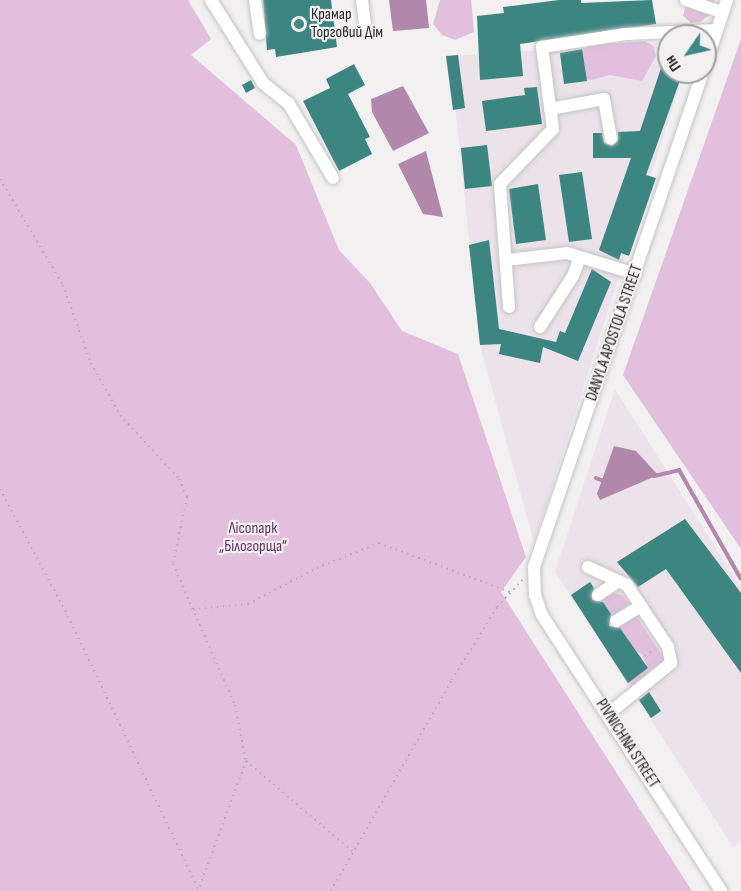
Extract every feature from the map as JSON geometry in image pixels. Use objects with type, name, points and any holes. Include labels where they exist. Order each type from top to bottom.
[{"type":"street","points":[[211,0],[263,84],[289,104],[333,178]]},
{"type":"street","points":[[255,0],[260,34]]},
{"type":"street","points":[[362,0],[365,24]]},
{"type":"street","points":[[686,0],[723,14]]},
{"type":"street","points":[[717,30],[727,0]]},
{"type":"street","points":[[509,307],[500,184],[553,129],[542,46],[626,34],[657,33]]},
{"type":"street","name":"DANYLA APOSTOLA STREET","points":[[535,595],[534,567],[699,84]]},
{"type":"street","points":[[550,109],[604,99],[611,138]]},
{"type":"street","points":[[506,260],[567,253],[636,274]]},
{"type":"street","points":[[540,327],[573,276],[580,257]]},
{"type":"street","points":[[588,567],[627,585],[668,646],[671,663],[608,714]]},
{"type":"street","points":[[598,595],[619,581]]},
{"type":"street","name":"PIVNICHNA STREET","points":[[535,595],[542,615],[722,891]]},
{"type":"street","points":[[616,621],[641,606]]},
{"type":"path","points":[[0,179],[63,285],[90,363],[120,415],[178,479],[187,497],[173,564],[235,705],[246,761],[199,890]]},
{"type":"path","points":[[0,489],[68,616],[199,890]]},
{"type":"path","points":[[193,609],[248,604],[317,568],[379,543],[510,592]]},
{"type":"path","points":[[332,891],[452,680],[497,607],[534,567]]},
{"type":"path","points":[[246,761],[353,852]]},
{"type":"shaded area","points":[[389,0],[426,0],[429,28],[393,31]]},
{"type":"shaded area","points":[[657,43],[657,84],[680,84],[534,543],[480,345],[450,56]]},
{"type":"shaded area","points":[[403,86],[429,133],[393,151],[372,112],[371,99]]},
{"type":"shaded area","points":[[426,151],[443,217],[423,214],[398,164]]},
{"type":"shaded area","points":[[615,389],[741,587],[741,841],[733,847],[555,572]]},
{"type":"shaded area","points":[[614,446],[636,451],[658,475],[600,500],[597,494]]},
{"type":"green space","name":"Лісопарк „Білогорща“","points":[[0,0],[188,0],[211,39],[191,55],[296,145],[339,250],[370,283],[402,331],[458,354],[526,557],[501,592],[692,891],[0,891]]},
{"type":"green space","points":[[440,0],[471,0],[474,32],[455,40],[442,35],[433,24]]},
{"type":"green space","points":[[687,0],[714,0],[708,16],[700,22],[691,23],[683,16]]},
{"type":"green space","points":[[741,39],[741,549],[623,375]]},
{"type":"green space","points":[[645,41],[653,46],[656,56],[642,81],[610,75],[591,80],[581,78],[581,52],[588,45]]},
{"type":"green space","points":[[610,593],[622,595],[629,603],[613,617],[600,598]]},
{"type":"green space","points":[[636,616],[665,660],[632,686],[629,682],[648,668],[642,654],[635,651],[618,626]]},
{"type":"building","name":"Крамар Торговий Дім","points":[[263,0],[331,0],[337,47],[276,57],[275,49],[267,50]]},
{"type":"building","points":[[559,0],[581,0],[581,3],[652,0],[656,24],[520,44],[523,76],[480,80],[477,16],[504,13],[503,7]]},
{"type":"building","points":[[582,49],[587,81],[564,84],[560,53]]},
{"type":"building","points":[[458,55],[465,108],[453,110],[446,56]]},
{"type":"building","points":[[354,64],[365,85],[348,94],[370,137],[365,139],[372,154],[339,171],[303,101],[330,88],[326,79]]},
{"type":"building","points":[[251,80],[255,88],[246,93],[242,85]]},
{"type":"building","points":[[657,80],[657,84],[679,84],[646,175],[656,178],[629,256],[621,253],[619,260],[599,250],[631,158],[593,158],[593,133],[602,133],[604,143],[612,146],[618,141],[618,132],[640,131]]},
{"type":"building","points":[[537,87],[542,124],[486,131],[482,101],[525,95],[524,88]]},
{"type":"building","points":[[487,145],[492,186],[465,189],[461,148]]},
{"type":"building","points":[[582,172],[592,239],[569,242],[559,175]]},
{"type":"building","points":[[538,184],[546,240],[516,244],[509,189]]},
{"type":"building","points":[[489,240],[499,329],[556,342],[560,331],[565,333],[592,269],[611,282],[578,361],[543,347],[540,363],[499,354],[501,344],[480,345],[469,245]]},
{"type":"building","points":[[685,519],[741,593],[741,673],[666,569],[638,587],[617,562]]},
{"type":"building","points":[[590,582],[594,588],[592,600],[603,602],[611,614],[609,626],[620,628],[648,668],[628,683],[571,595]]},
{"type":"building","points":[[649,692],[661,711],[651,718],[639,700]]},
{"type":"waterway","points":[[654,476],[679,470],[741,579]]},
{"type":"waterway","points":[[596,478],[606,482]]},
{"type":"place","name":"Крамар Торговий Дім","points":[[299,24]]}]
